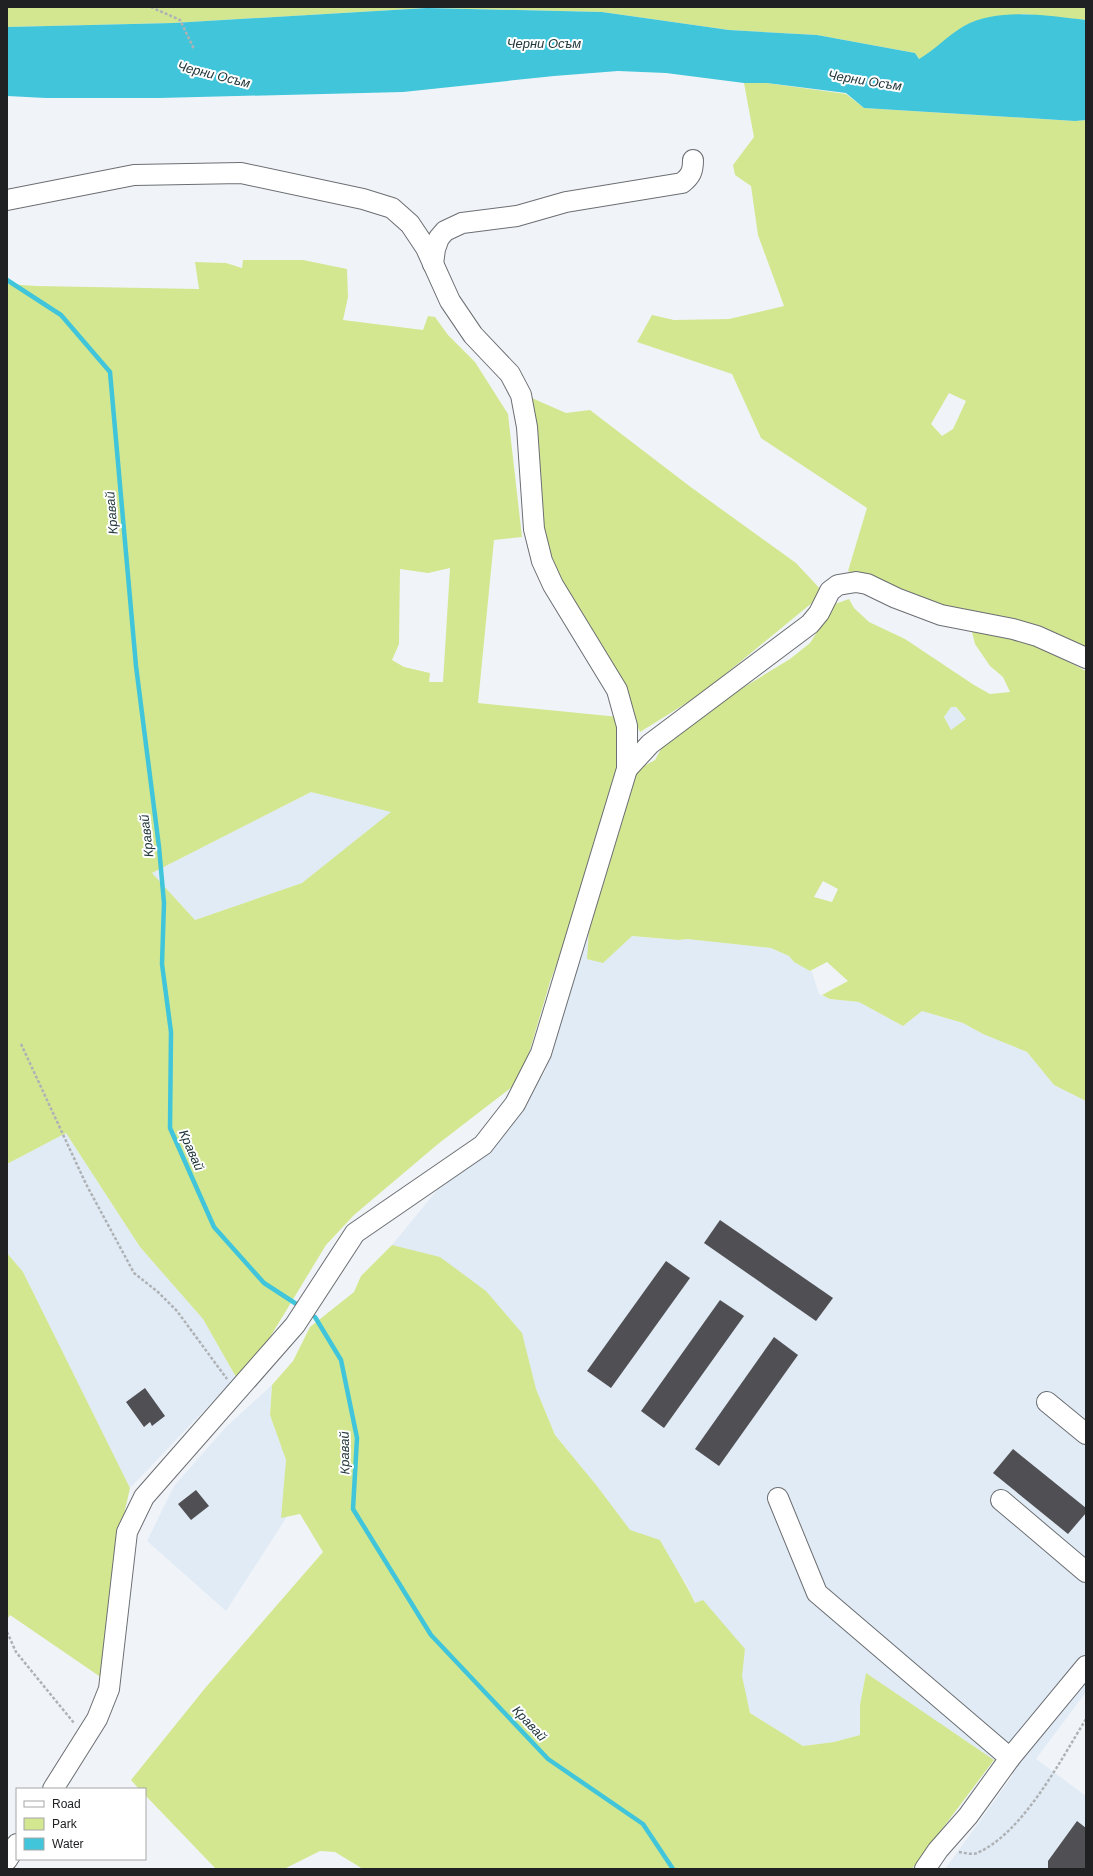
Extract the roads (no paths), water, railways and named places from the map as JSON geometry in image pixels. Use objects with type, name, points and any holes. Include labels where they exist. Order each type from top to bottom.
[{"type":"street","points":[[433,264],[435,249],[439,238],[445,231],[462,223],[517,216],[566,202],[682,183],[690,177],[693,170],[693,160]]},
{"type":"street","points":[[7,200],[134,174],[242,172],[363,199],[392,208],[410,224],[426,248],[450,301],[473,335],[510,374],[521,395],[527,427],[534,529],[542,561],[553,585],[617,690],[627,726],[627,769],[541,1053],[515,1104],[483,1145],[355,1233],[295,1325],[144,1497],[127,1532],[109,1689],[97,1719],[53,1788]]},
{"type":"street","points":[[627,769],[650,744],[810,624],[819,613],[830,591],[838,585],[848,582],[867,584],[896,598],[941,615],[1013,629],[1037,636],[1086,658]]},
{"type":"street","points":[[1047,1402],[1086,1434]]},
{"type":"street","points":[[778,1498],[817,1593],[1010,1758]]},
{"type":"street","points":[[1001,1500],[1086,1572]]},
{"type":"street","points":[[925,1869],[938,1850],[968,1816],[1010,1758],[1086,1666]]},
{"type":"street","points":[[7,1860],[16,1846]]},
{"type":"water","name":"Черни Осъм","points":[[427,8],[602,12],[729,30],[817,35],[915,53],[919,59],[964,26],[977,20],[992,16],[1024,14],[1086,20],[1086,120],[1075,121],[864,108],[846,93],[767,83],[744,83],[666,73],[618,71],[554,76],[403,92],[159,98],[46,98],[7,96],[7,27],[173,23]]},
{"type":"waterway","name":"Кравай","points":[[7,280],[61,315],[110,372],[136,666],[159,847],[164,903],[162,964],[171,1032],[170,1128],[214,1227],[264,1283],[301,1307]]},
{"type":"waterway","name":"Кравай","points":[[309,1313],[315,1317],[341,1360],[357,1438],[353,1509],[431,1635],[548,1759],[643,1824],[673,1869]]}]
